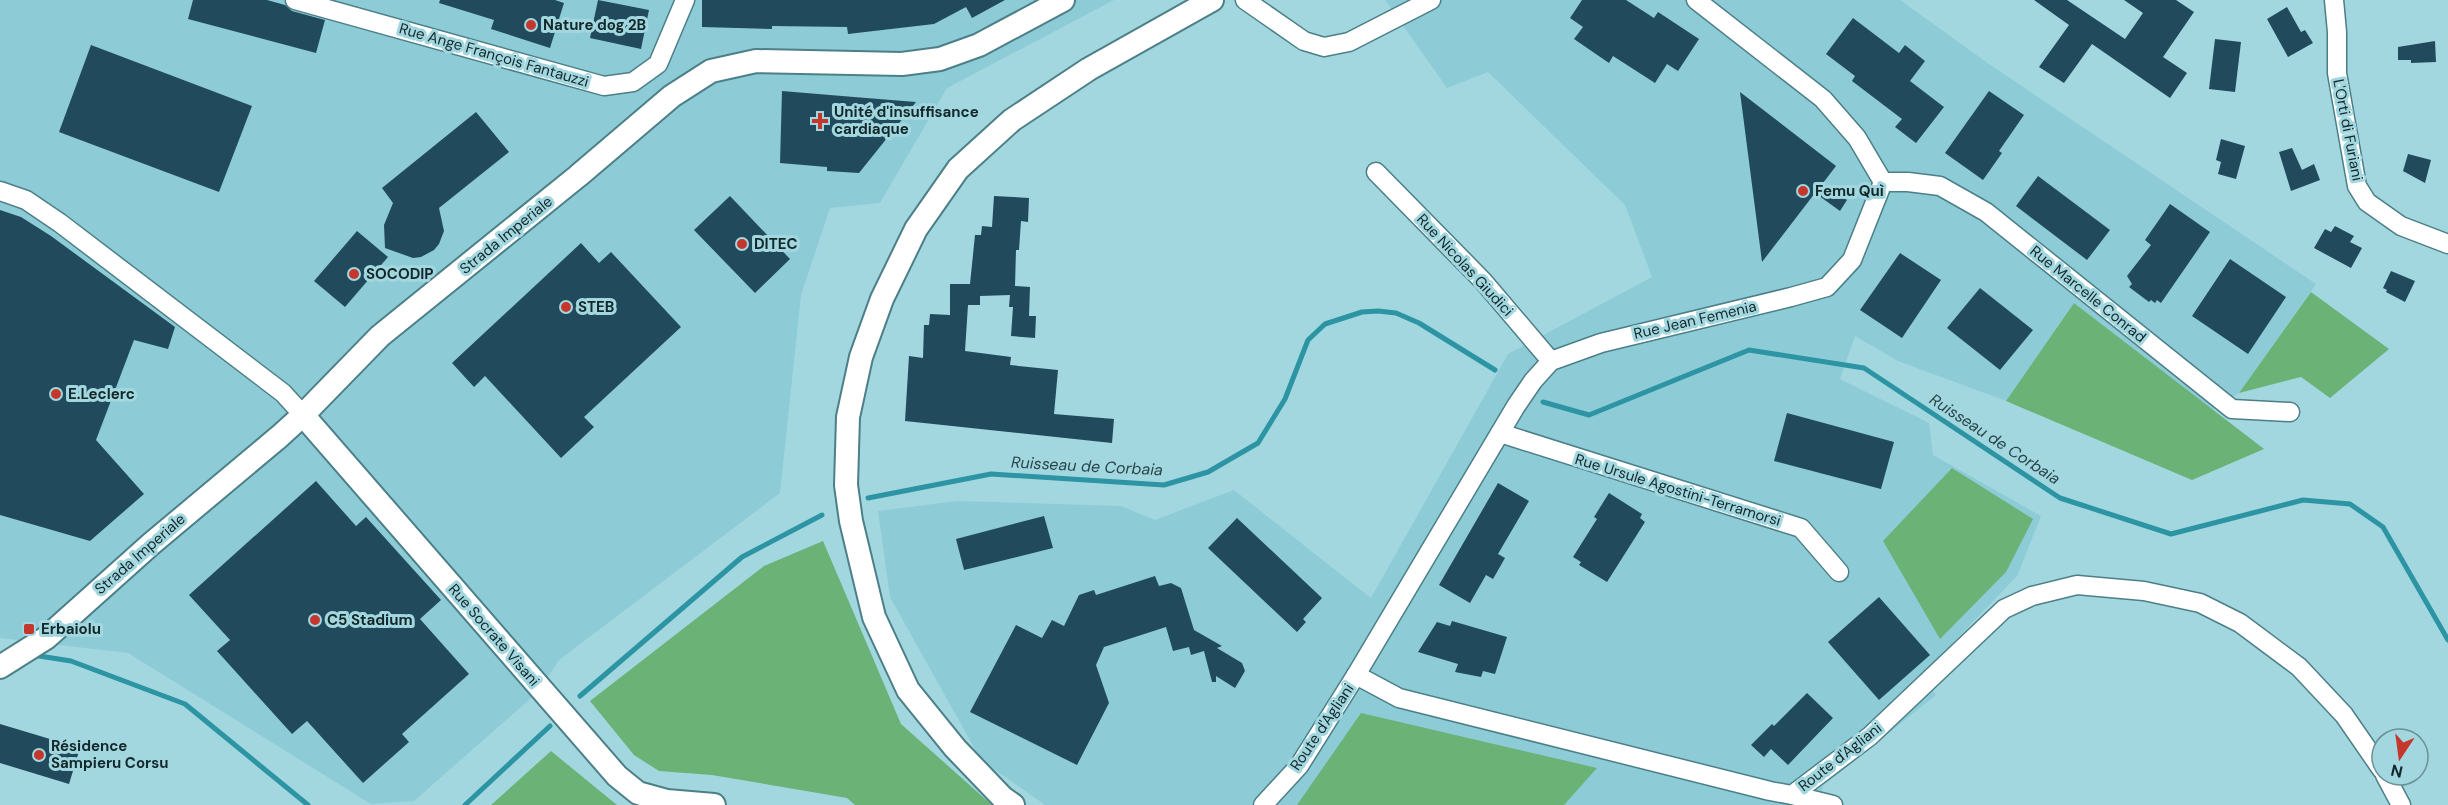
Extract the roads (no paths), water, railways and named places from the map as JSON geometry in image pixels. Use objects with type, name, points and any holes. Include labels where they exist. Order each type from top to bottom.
[{"type":"street","name":"Rue Ange François Fantauzzi","points":[[295,0],[604,86],[633,82],[658,64],[685,0]]},
{"type":"street","name":"Strada Imperiale","points":[[0,667],[46,638],[151,544],[303,415],[380,336],[578,176],[672,96],[711,71],[756,61],[903,64],[940,59],[979,45],[1064,0]]},
{"type":"street","points":[[1013,805],[1003,798],[955,748],[908,690],[874,617],[851,521],[846,485],[848,417],[861,357],[882,299],[916,229],[958,169],[1012,120],[1089,69],[1212,0]]},
{"type":"street","points":[[1251,4],[1304,41],[1324,47],[1349,42],[1431,0]]},
{"type":"street","points":[[1696,0],[1823,99],[1857,138],[1883,182]]},
{"type":"street","name":"L'Orti di Furiani","points":[[2334,0],[2337,73],[2357,186],[2367,202],[2401,226],[2448,244]]},
{"type":"street","name":"Rue Nicolas Giudici","points":[[1376,172],[1483,282],[1551,361]]},
{"type":"street","name":"Rue Jean Femenia","points":[[1356,675],[1500,433],[1533,381],[1551,361],[1601,343],[1827,287],[1852,260],[1883,182]]},
{"type":"street","name":"Rue Marcelle Conrad","points":[[1883,182],[1940,186],[1986,212],[2232,409],[2290,412]]},
{"type":"street","points":[[0,191],[26,200],[60,222],[283,393],[303,415]]},
{"type":"street","name":"Rue Socrate Visani","points":[[303,415],[617,776],[638,793],[667,801],[714,805]]},
{"type":"street","name":"Rue Ursule Agostini-Terramorsi","points":[[1500,433],[1801,528],[1839,572]]},
{"type":"street","name":"Route d'Agliani","points":[[1263,805],[1299,766],[1356,675],[1399,698],[1792,795],[1870,736],[2004,609],[2032,596],[2077,585],[2144,591],[2200,603],[2240,623],[2299,667],[2344,716],[2370,753]]},
{"type":"street","points":[[2391,787],[2401,805]]},
{"type":"street","points":[[1792,795],[1833,805]]},
{"type":"waterway","name":"Ruisseau de Corbaia","points":[[868,498],[991,474],[1164,485],[1208,472],[1258,443],[1285,399],[1308,340],[1325,324],[1362,312],[1396,313],[1419,323],[1495,370]]},
{"type":"waterway","name":"Ruisseau de Corbaia","points":[[1543,402],[1589,415],[1749,350],[1864,368],[2060,498],[2171,534],[2303,500],[2350,504],[2383,527],[2448,640]]},
{"type":"waterway","name":"Ruisseau de Corbaia","points":[[580,696],[742,557],[822,515]]},
{"type":"waterway","name":"Ruisseau de Corbaia","points":[[33,655],[71,661],[185,704],[308,805]]},
{"type":"waterway","name":"Ruisseau de Corbaia","points":[[465,805],[550,726]]},
{"type":"place","name":"Nature dog 2B","points":[[531,25]]},
{"type":"place","name":"Unité d'insuffisance cardiaque","points":[[820,121]]},
{"type":"place","name":"Femu Quì","points":[[1803,191]]},
{"type":"place","name":"DITEC","points":[[742,244]]},
{"type":"place","name":"SOCODIP","points":[[354,274]]},
{"type":"place","name":"STEB","points":[[566,307]]},
{"type":"place","name":"E.Leclerc","points":[[56,394]]},
{"type":"place","name":"C5 Stadium","points":[[315,620]]},
{"type":"place","name":"Erbaiolu","points":[[29,629]]},
{"type":"place","name":"Résidence Sampieru Corsu","points":[[39,755]]}]
